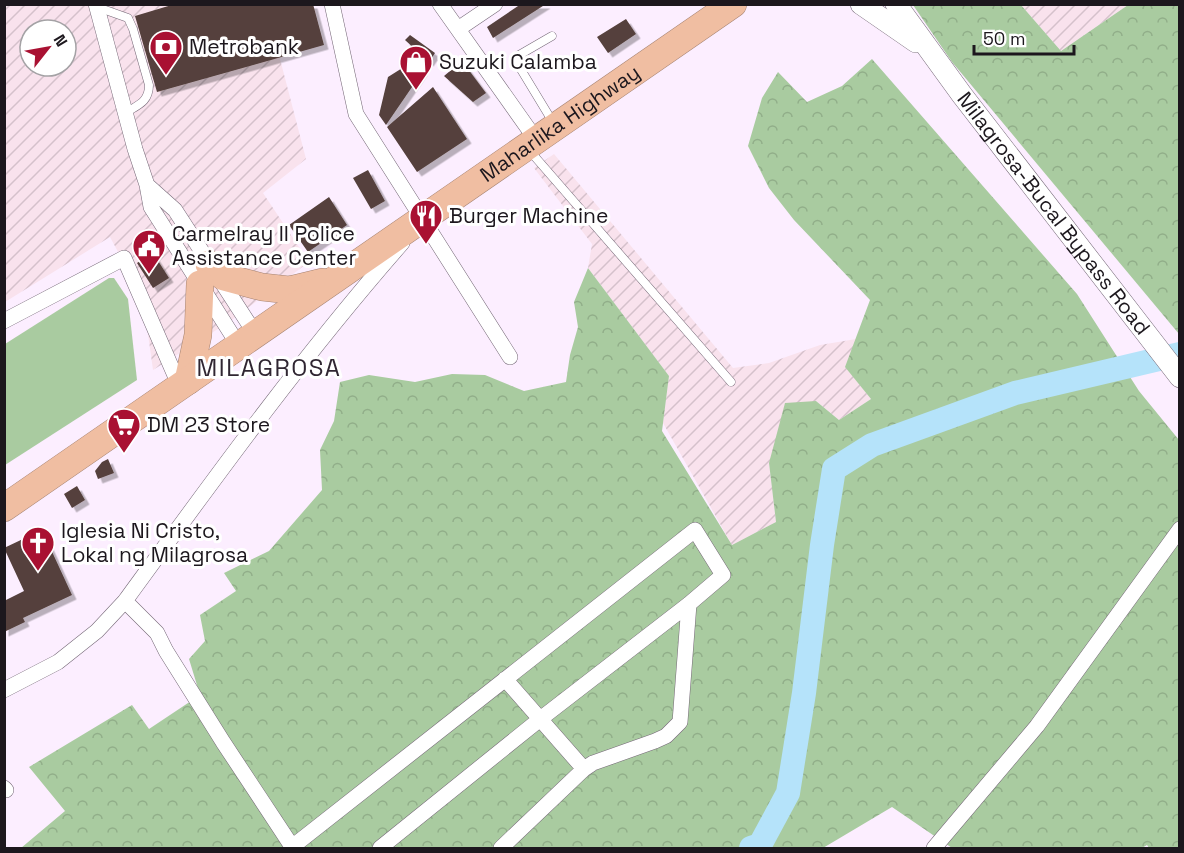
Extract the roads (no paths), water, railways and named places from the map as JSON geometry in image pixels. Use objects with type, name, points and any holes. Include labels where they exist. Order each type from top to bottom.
[{"type":"highway","name":"Maharlika Highway","points":[[4,508],[733,4]]},
{"type":"highway","points":[[184,384],[198,335],[205,274],[289,290],[338,278]]},
{"type":"main road","name":"Milagrosa-Bucal Bypass Road","points":[[861,4],[929,51]]},
{"type":"main road","name":"Milagrosa-Bucal Bypass Road","points":[[896,4],[1094,269],[1179,377]]},
{"type":"street","points":[[332,4],[356,114],[510,357]]},
{"type":"street","points":[[440,4],[540,138]]},
{"type":"street","points":[[458,30],[495,4]]},
{"type":"street","points":[[97,6],[135,149],[147,185],[151,207],[205,274],[247,340]]},
{"type":"street","points":[[147,185],[175,210],[205,274],[247,340]]},
{"type":"street","points":[[4,690],[58,662],[97,631],[125,601],[313,350],[354,298],[424,219]]},
{"type":"street","points":[[4,321],[124,258],[184,384]]},
{"type":"street","points":[[125,601],[157,633],[223,742],[292,848],[695,530],[723,575],[380,849]]},
{"type":"street","points":[[934,849],[1036,726],[1179,530]]},
{"type":"street","points":[[501,849],[584,769],[593,763],[666,736],[680,722],[689,604]]},
{"type":"street","points":[[505,679],[584,769]]},
{"type":"lane","points":[[97,6],[128,18],[149,85],[149,94],[141,104],[125,113]]},
{"type":"lane","points":[[552,36],[514,58],[540,138],[731,382]]},
{"type":"waterway","points":[[751,848],[760,845],[788,793],[834,469],[872,445],[1015,393],[1180,354]]},
{"type":"place","name":"Metrobank","points":[[166,76]]},
{"type":"place","name":"Suzuki Calamba","points":[[416,91]]},
{"type":"place","name":"Burger Machine","points":[[426,245]]},
{"type":"place","name":"Carmelray II Police Assistance Center","points":[[149,275]]},
{"type":"place","name":"DM 23 Store","points":[[124,454]]},
{"type":"place","name":"Iglesia Ni Cristo, Lokal ng Milagrosa","points":[[38,572]]},
{"type":"district","name":"MILAGROSA","points":[[269,368]]}]
